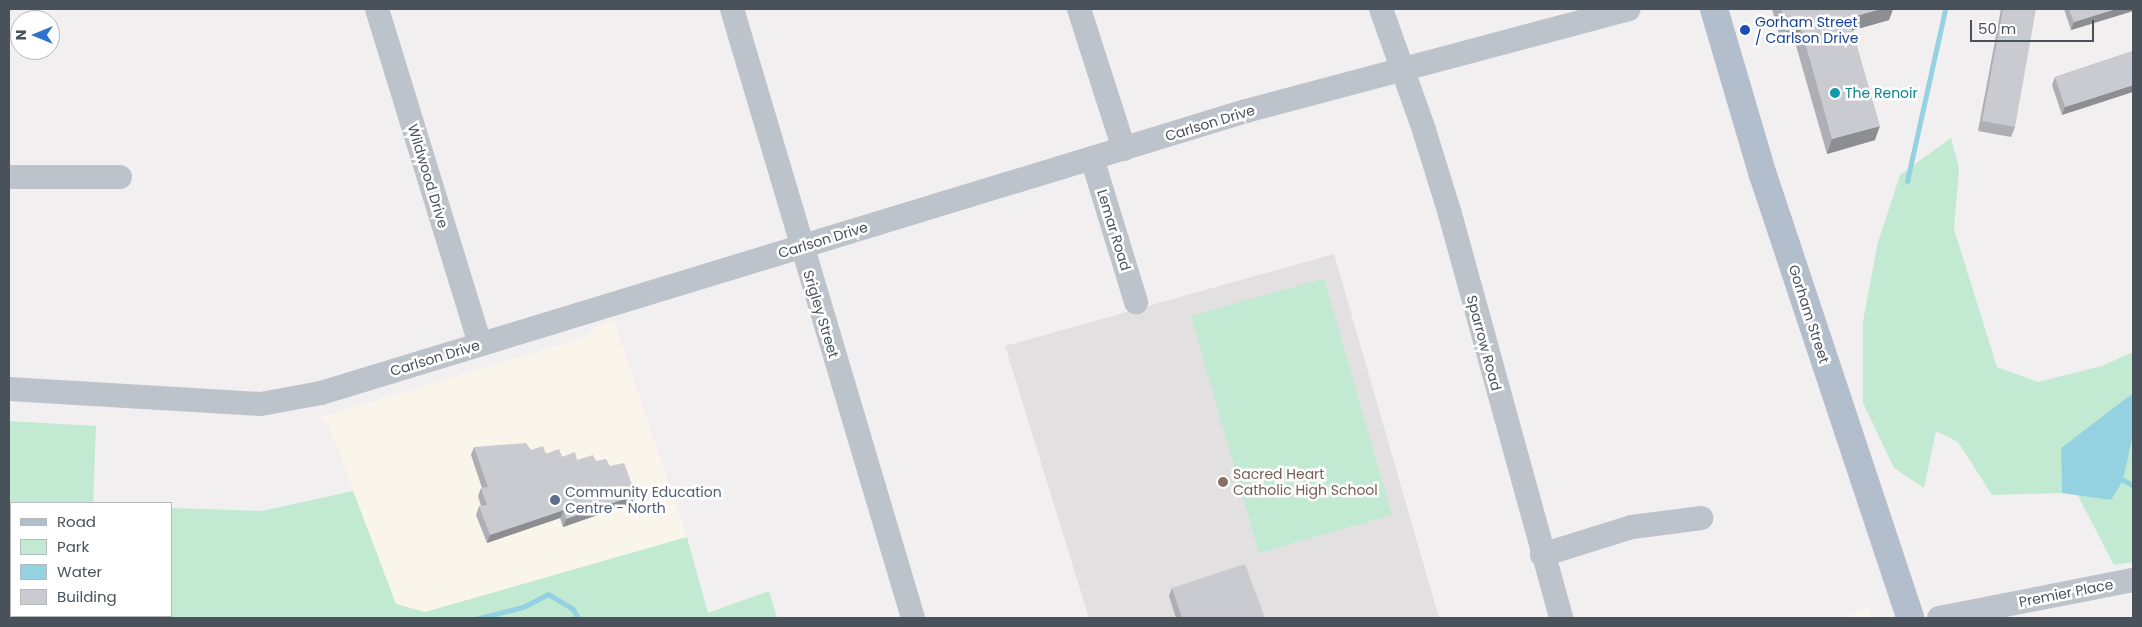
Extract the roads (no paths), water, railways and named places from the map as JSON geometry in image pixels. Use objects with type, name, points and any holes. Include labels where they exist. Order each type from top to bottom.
[{"type":"main road","name":"Gorham Street","points":[[1714,9],[1762,175],[1910,618]]},
{"type":"street","name":"Wildwood Drive","points":[[377,9],[480,344]]},
{"type":"street","name":"Srigley Street","points":[[732,9],[913,618]]},
{"type":"street","points":[[1079,9],[1124,149]]},
{"type":"street","name":"Sparrow Road","points":[[1381,9],[1450,214],[1542,555],[1561,618]]},
{"type":"street","name":"Carlson Drive","points":[[9,389],[261,404],[321,393],[1246,111],[1629,9]]},
{"type":"street","name":"Lemar Road","points":[[1092,158],[1136,302]]},
{"type":"street","points":[[9,176],[120,176]]},
{"type":"street","points":[[1542,555],[1632,527],[1701,518]]},
{"type":"street","name":"Premier Place","points":[[1939,618],[2133,580]]},
{"type":"water","points":[[2133,393],[2133,434],[2123,480],[2111,500],[2062,493],[2061,448]]},
{"type":"waterway","points":[[1907,181],[1945,9]]},
{"type":"waterway","points":[[2123,480],[2133,485]]},
{"type":"waterway","points":[[479,618],[523,607],[548,594],[573,609],[578,618]]},
{"type":"place","name":"Gorham Street / Carlson Drive","points":[[1745,30]]},
{"type":"place","name":"The Renoir","points":[[1835,93]]},
{"type":"place","name":"Sacred Heart Catholic High School","points":[[1223,482]]},
{"type":"place","name":"Community Education Centre - North","points":[[555,500]]}]
